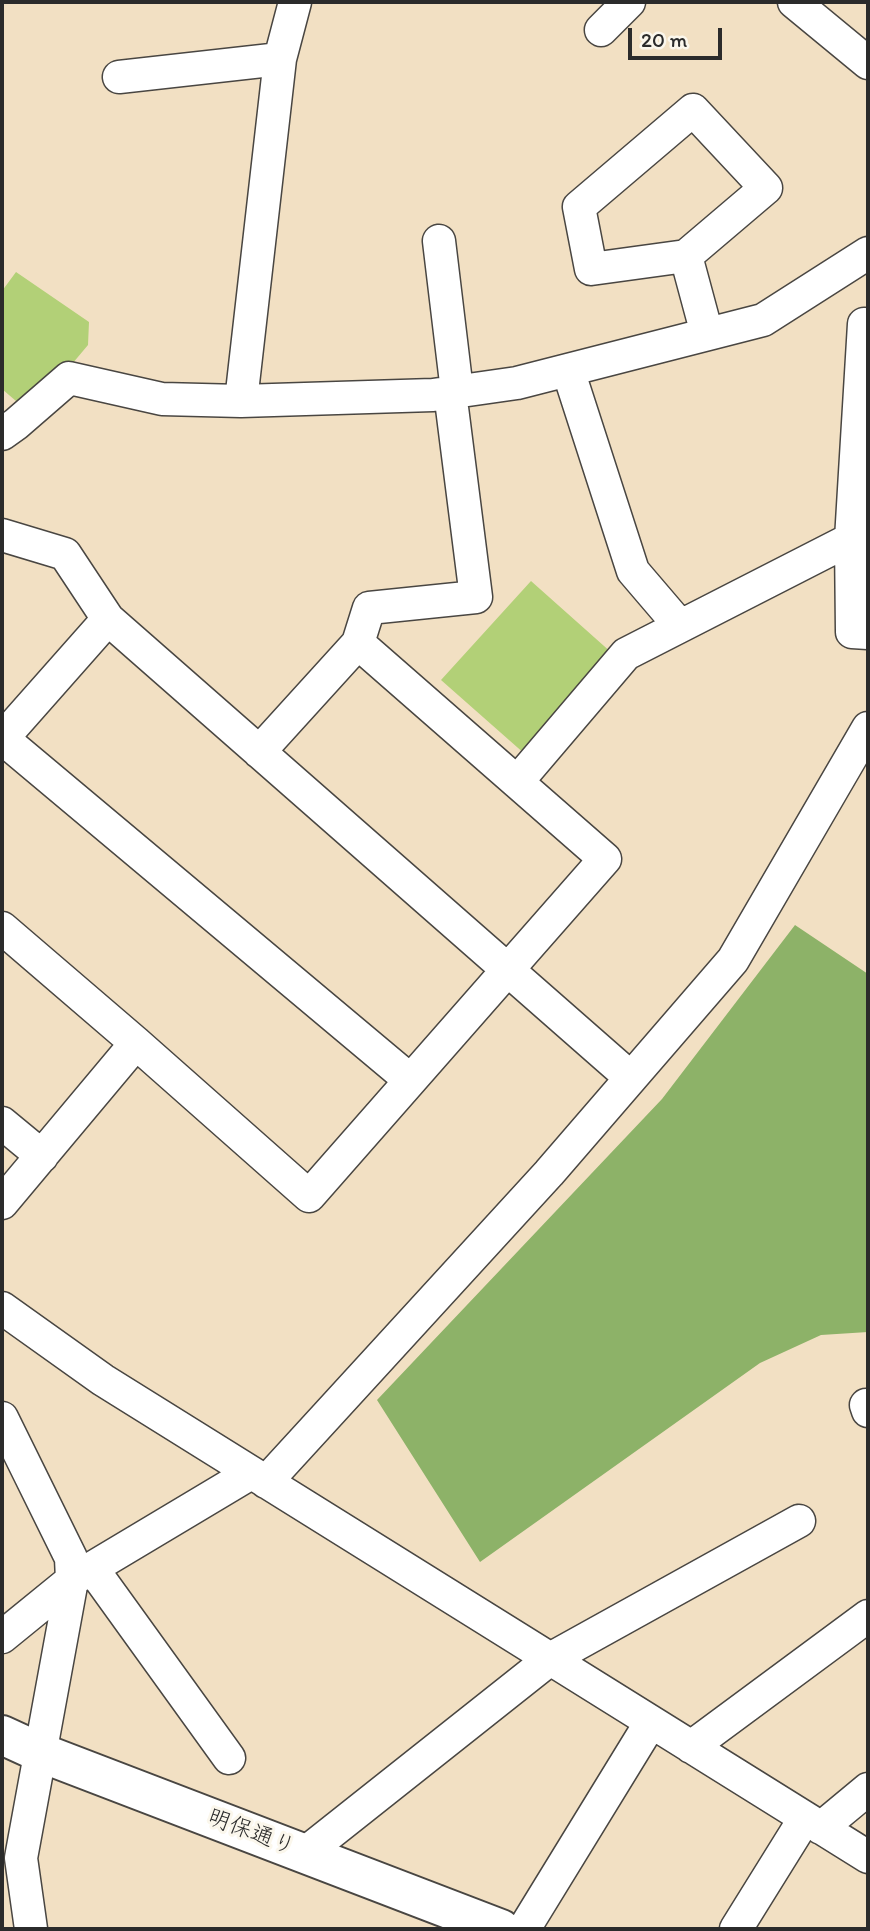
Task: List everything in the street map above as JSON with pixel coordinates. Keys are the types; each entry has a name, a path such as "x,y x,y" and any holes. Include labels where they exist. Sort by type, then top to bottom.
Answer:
{"street":[{"path":"241,401 280,59 295,2"},
{"path":"601,30 629,2"},
{"path":"794,2 868,63"},
{"path":"120,77 280,59"},
{"path":"693,110 766,188 685,256 590,269 579,207 693,110"},
{"path":"259,752 358,643 369,608 476,597 439,241"},
{"path":"2,434 69,378 162,399 241,401 454,392 517,383 763,320 868,253"},
{"path":"685,256 707,334"},
{"path":"864,324 851,539 852,632 868,633"},
{"path":"568,370 633,571 680,626"},
{"path":"2,535 65,554 108,619 631,1078"},
{"path":"517,782 625,654 851,539"},
{"path":"108,619 2,738 410,1080"},
{"path":"2,928 136,1042 309,1196 605,859 358,643"},
{"path":"2,1637 82,1574 259,1478 539,1183 733,960 868,729"},
{"path":"2,1203 136,1042"},
{"path":"2,1123 42,1156"},
{"path":"2,1308 103,1380 868,1857"},
{"path":"868,1405 868,1411"},
{"path":"2,1418 71,1558 229,1758"},
{"path":"304,1853 550,1659 799,1521"},
{"path":"31,1929 11,1870 82,1574"},
{"path":"691,1747 868,1616"},
{"path":"524,1929 651,1722"},
{"name":"明保通り","path":"2,1735 39,1752 501,1929"},
{"path":"736,1929 813,1823 868,1789"}],"green space":[{"path":"16,272 89,322 88,345 67,370 23,407 2,389 2,291"},
{"path":"531,581 613,654 526,755 441,680"},
{"path":"795,925 868,974 868,1332 821,1335 760,1363 480,1562 377,1400 662,1099"}]}
